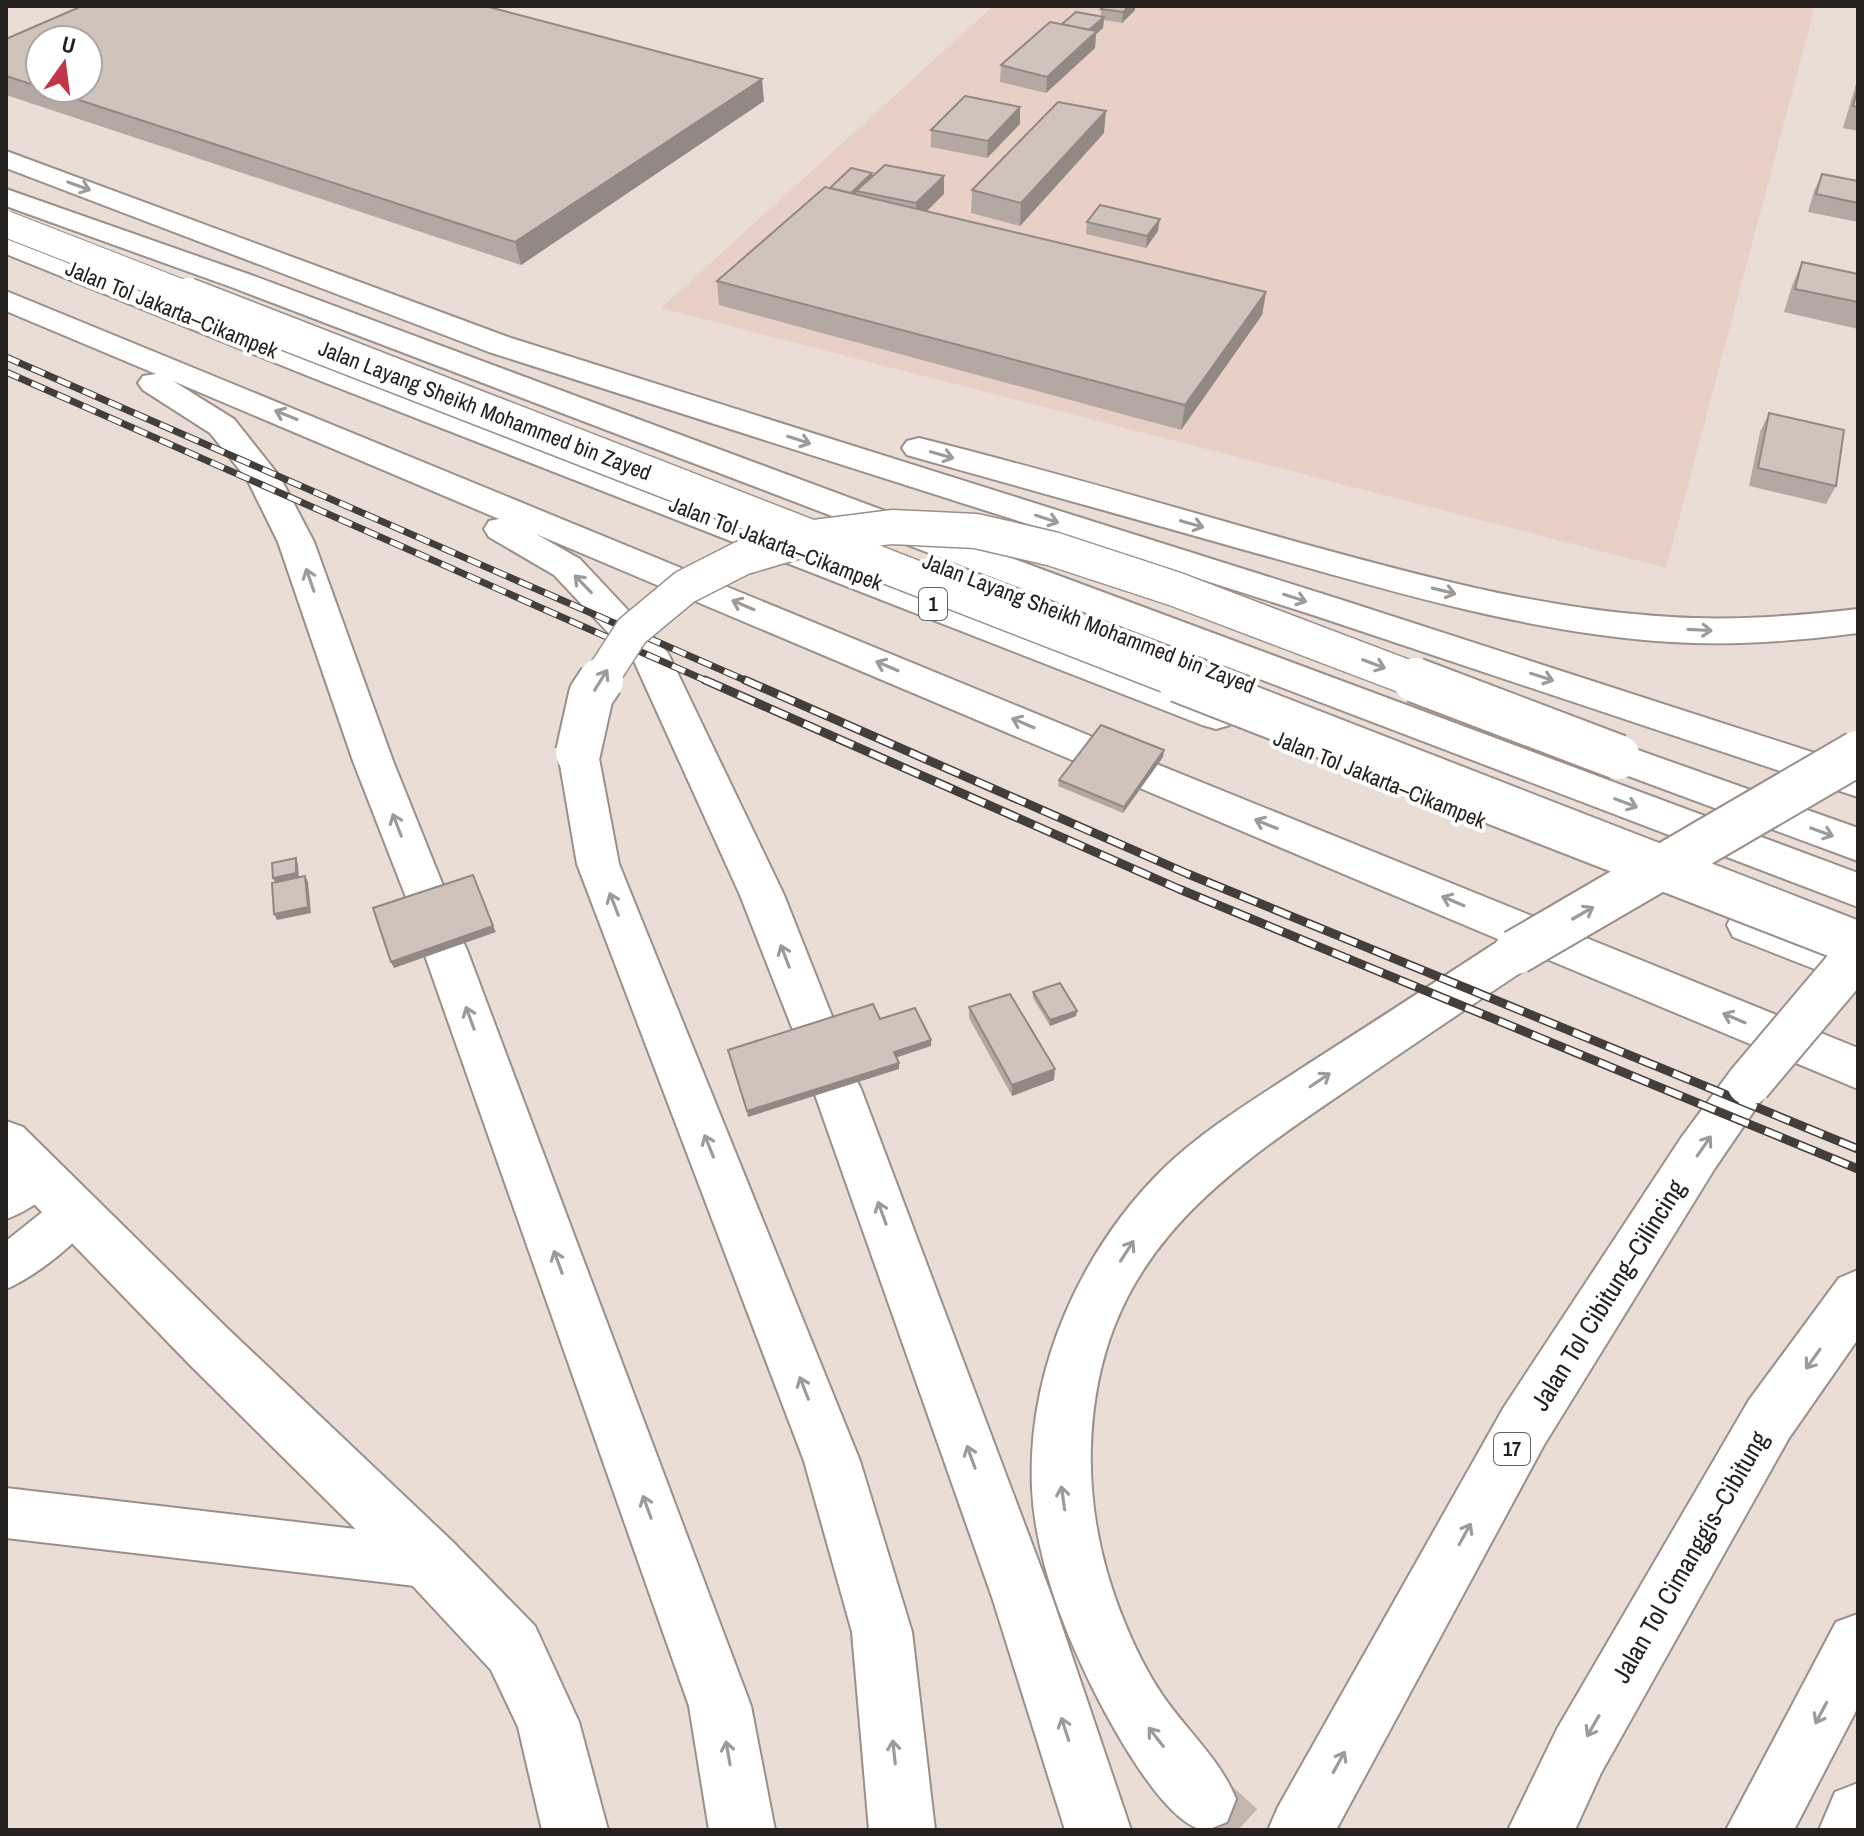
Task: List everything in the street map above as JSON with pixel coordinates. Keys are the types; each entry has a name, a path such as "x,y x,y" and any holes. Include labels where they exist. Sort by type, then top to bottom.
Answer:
{"main road":[{"path":"6,159 500,345 1373,623 1858,782"},
{"name":"Jalan Tol Jakarta–Cikampek","path":"6,197 256,286 1858,890"},
{"name":"Jalan Layang Sheikh Mohammed bin Zayed","path":"6,208 1858,917"},
{"name":"Jalan Layang Sheikh Mohammed bin Zayed","path":"6,224 1858,944"},
{"name":"Jalan Tol Jakarta–Cikampek","path":"6,244 1858,968"},
{"path":"276,259 543,344 1321,560 1465,597 1646,627 1731,631 1858,621"},
{"path":"6,300 358,444 1086,750"},
{"path":"62,323 222,426 263,477 296,542 373,761 426,898"},
{"path":"358,444 567,567 649,653 762,895 814,1029"},
{"path":"902,1830 882,1632 832,1461 598,864 578,753 591,695 632,631 685,587 742,558 813,537 892,527 976,531 1053,549 1175,589 1858,845"},
{"path":"1204,1799 1140,1717 1098,1634 1073,1557 1061,1488 1065,1407 1081,1340 1108,1282 1143,1227 1184,1182 1236,1138 1516,952 1858,753"},
{"path":"1149,776 1858,1069"},
{"path":"445,950 720,1706 742,1830"},
{"name":"Jalan Tol Cibitung–Cilincing","path":"1301,1830 1524,1426 1698,1153 1749,1083 1858,954"},
{"path":"837,1089 1022,1597 1098,1830"},
{"path":"32,1182 209,1347 432,1563 513,1648 548,1722 575,1830"},
{"name":"Jalan Tol Cimanggis–Cibitung","path":"1541,1830 1579,1751 1769,1419 1858,1295"},
{"path":"1759,1830 1858,1644"},
{"path":"1852,1830 1858,1815"}],"street":[{"path":"6,1268 32,1182"},
{"path":"6,1513 432,1563"}],"shaded area":[{"path":"993,6 1815,6 1666,568 661,308"}],"building":[{"path":"82,6 485,6 762,79 515,242 91,104 104,104 104,24 41,24"},
{"path":"1104,6 1129,6 1123,12 1101,9"},
{"path":"1076,12 1104,17 1089,30 1062,24"},
{"path":"1050,22 1097,31 1047,77 1001,65"},
{"path":"24,31 24,82 6,76 6,39"},
{"path":"1858,88 1858,107 1853,106"},
{"path":"965,96 1020,107 988,141 931,130"},
{"path":"1058,102 1106,111 1021,203 972,190"},
{"path":"885,165 944,176 916,203 856,191"},
{"path":"851,168 872,173 851,193 830,188"},
{"path":"1822,174 1858,181 1858,203 1816,194"},
{"path":"825,187 1266,292 1185,405 717,281"},
{"path":"1100,205 1160,219 1147,236 1087,222"},
{"path":"1802,262 1858,274 1858,302 1795,289"},
{"path":"1769,413 1844,430 1836,486 1758,468"},
{"path":"1101,725 1164,750 1124,807 1059,780"},
{"path":"296,858 296,873 273,878 272,863"},
{"path":"473,875 493,926 391,962 373,908"},
{"path":"305,876 308,907 274,914 272,883"},
{"path":"1060,983 1077,1011 1050,1020 1033,992"},
{"path":"1010,994 1055,1069 1012,1085 969,1007"},
{"path":"873,1004 880,1019 915,1008 931,1040 894,1052 899,1063 747,1111 728,1050"}],"tunnel":[{"path":"1204,1799 1238,1830"}],"railway":[{"path":"6,357 749,682"},
{"path":"6,372 709,682"},
{"path":"705,680 1179,889 1858,1169"},
{"path":"745,680 1188,874 1858,1149"}]}
